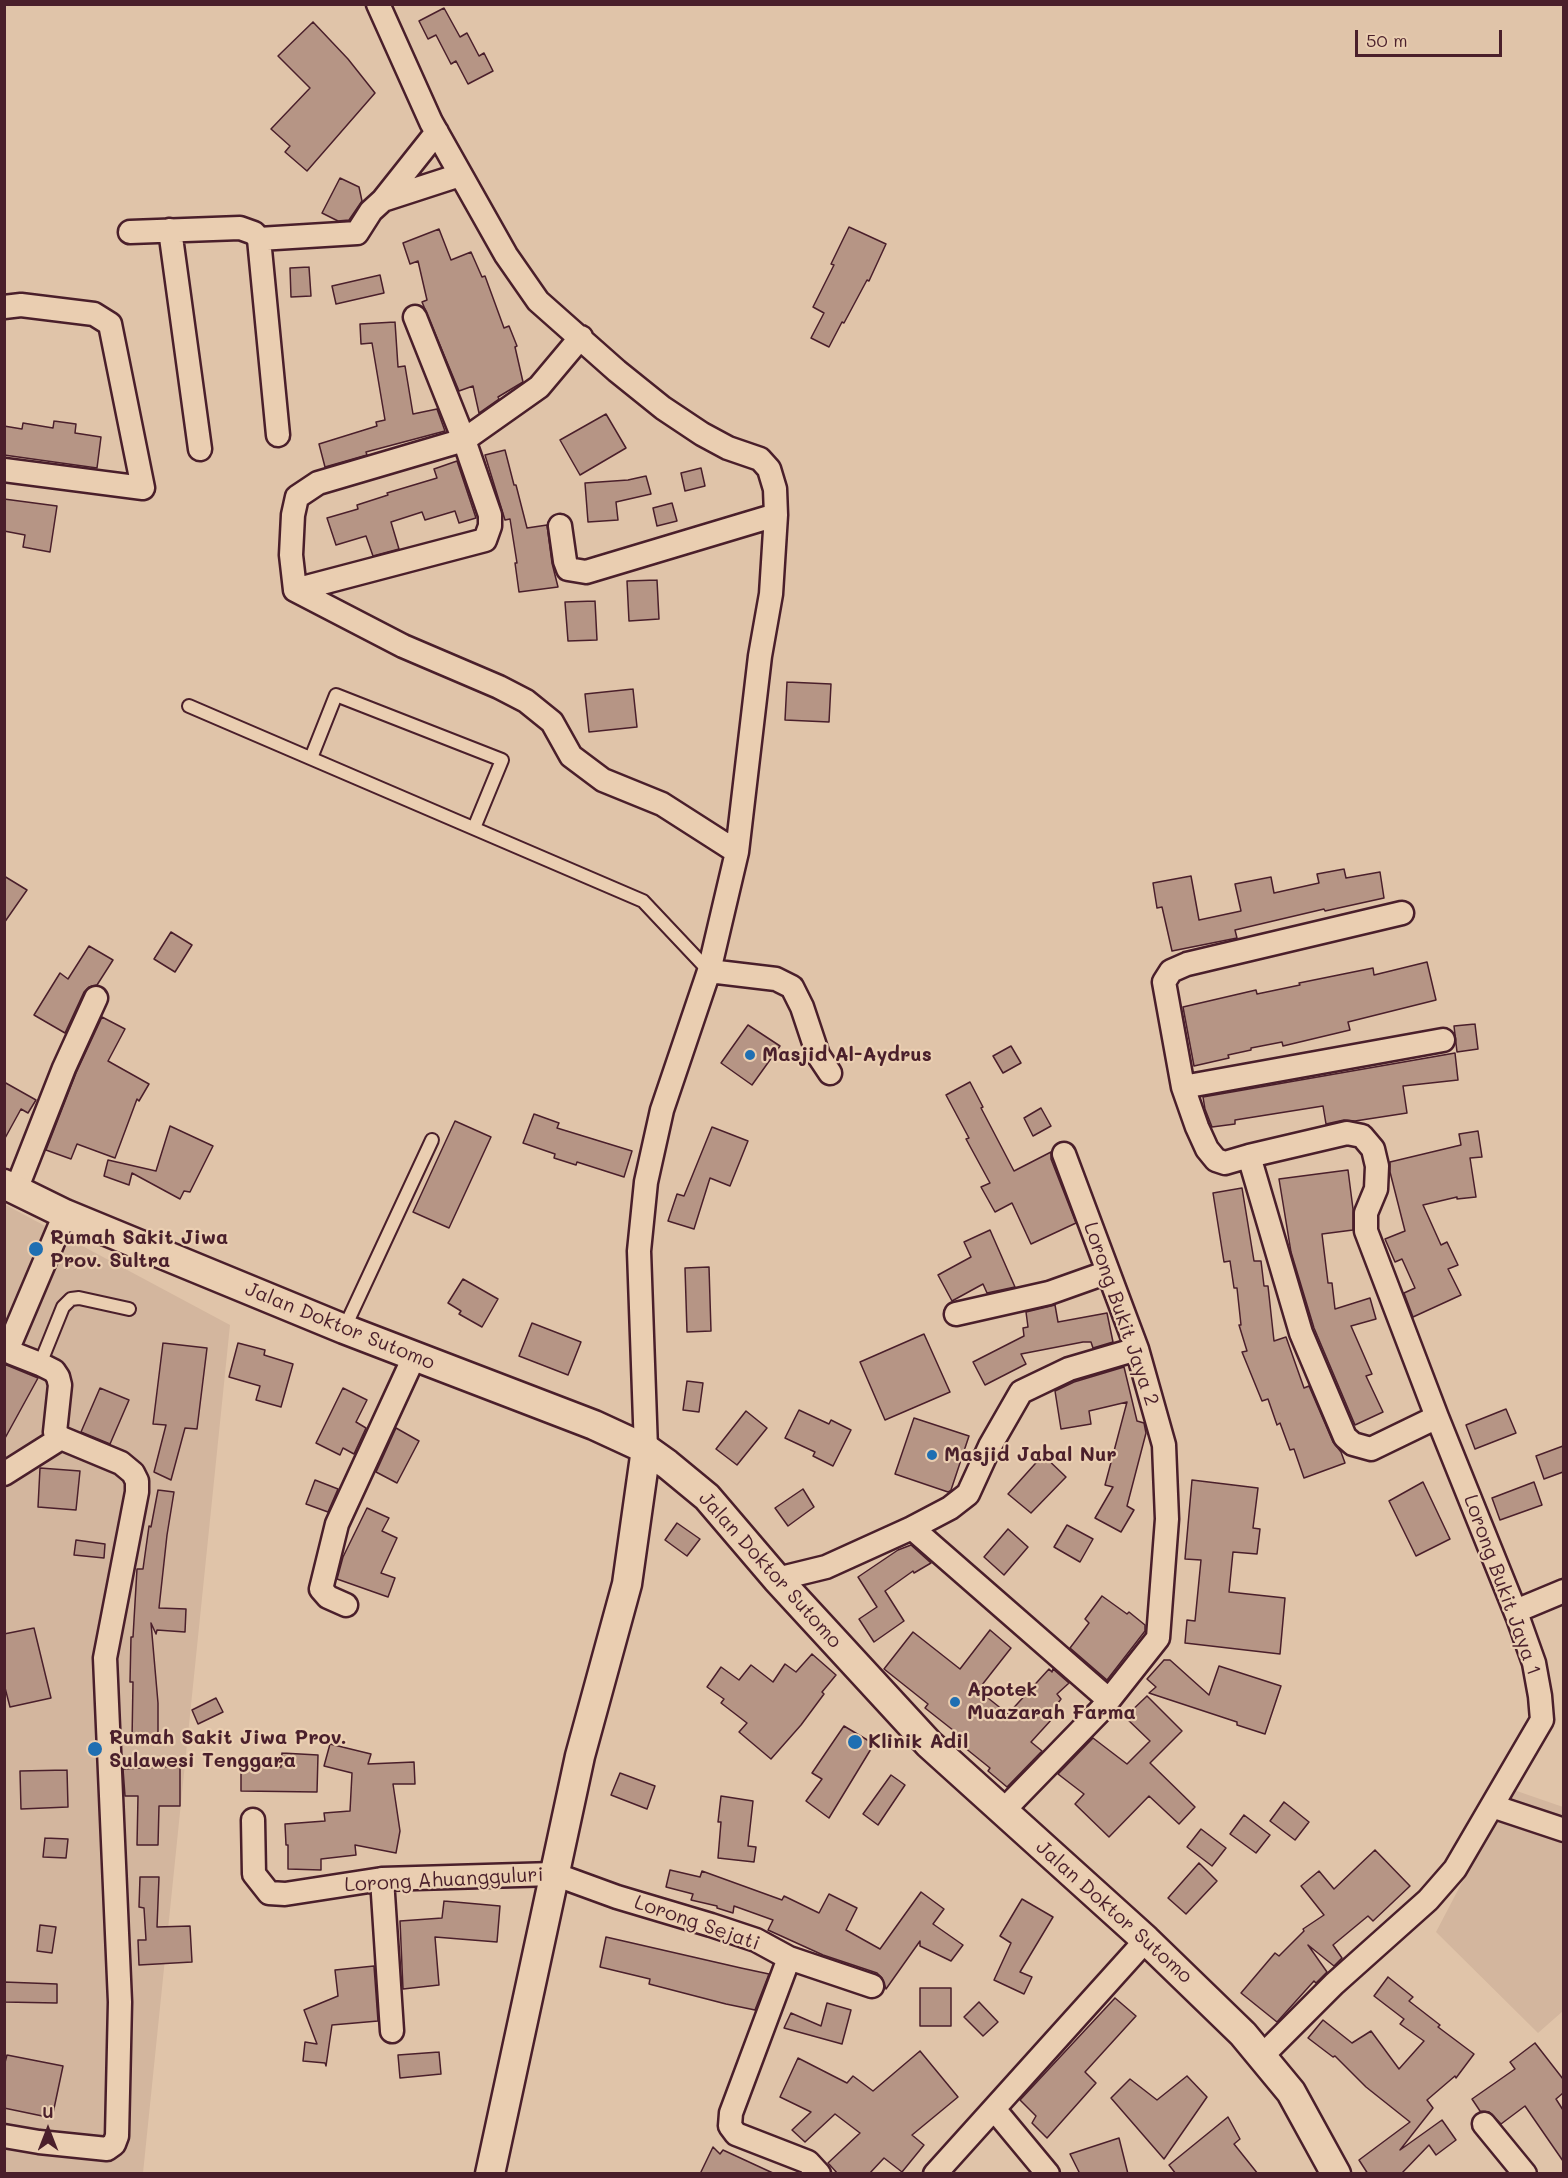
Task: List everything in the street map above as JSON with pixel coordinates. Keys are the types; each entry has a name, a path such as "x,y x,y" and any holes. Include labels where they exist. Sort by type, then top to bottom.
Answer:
{"street":[{"path":"378,4 399,54 460,175 506,255 538,301 617,371 663,408 728,448 760,459 769,469 775,489 776,515 771,594 760,656 737,852 709,971 662,1110 646,1182 639,1251 646,1449 627,1584 580,1756 490,2174"},
{"path":"259,239 357,233 370,211 383,200 437,132"},
{"path":"383,200 460,175"},
{"path":"130,232 240,228 254,232 259,239 278,435"},
{"path":"170,230 200,449"},
{"path":"4,307 21,305 94,314 110,324 143,488 4,470"},
{"path":"295,590 485,540 490,526 490,515 464,440 415,317"},
{"path":"295,590 291,555 293,515 297,497 318,483 464,440 539,387 580,337"},
{"path":"560,526 568,569 586,572 776,515"},
{"path":"295,590 403,646 526,701 552,722 571,756 603,780 662,804 737,852"},
{"path":"1402,913 1187,964 1171,971 1164,982 1183,1087 1443,1040"},
{"path":"709,971 776,979 792,987 802,1007 818,1055 830,1073"},
{"path":"10,1187 96,998"},
{"name":"Lorong Bukit Jaya 1","path":"1183,1087 1207,1149 1216,1160 1225,1163 1347,1133 1362,1136 1373,1149 1377,1166 1376,1189 1366,1213 1366,1231 1437,1417 1516,1611 1534,1663 1542,1720 1455,1869 1428,1900 1334,1984 1263,2055"},
{"name":"Lorong Bukit Jaya 2","path":"1002,1812 1101,1710 1158,1638 1167,1518 1164,1445 1137,1348 1064,1154"},
{"path":"1256,1154 1301,1333 1345,1437 1353,1444 1371,1449 1437,1417"},
{"name":"Jalan Doktor Sutomo","path":"10,1187 65,1214 344,1329 552,1409 646,1449 707,1497 777,1579 928,1744 1146,1940 1263,2055 1291,2092 1336,2174"},
{"path":"4,2136 107,2149 114,2144 117,2136 120,2002 105,1658 137,1492 137,1481 133,1473 121,1463 61,1438 55,1432 60,1385 58,1377 54,1371 12,1353 9,1350 7,1339 65,1214"},
{"path":"956,1314 1048,1293 1108,1272"},
{"path":"777,1579 826,1567 950,1508 968,1494 990,1446 1021,1392 1069,1369 1137,1348"},
{"path":"346,1605 328,1597 321,1589 337,1524 414,1357"},
{"path":"4,1474 61,1438"},
{"path":"912,1528 1109,1700"},
{"path":"1516,1611 1563,1591"},
{"path":"1492,1806 1563,1830"},
{"name":"Lorong Ahuangguluri","path":"253,1820 254,1874 269,1893 285,1894 382,1879 554,1874"},
{"name":"Lorong Sejati","path":"554,1874 618,1897 756,1940 789,1958 872,1986"},
{"path":"382,1879 392,2031"},
{"path":"935,2174 1146,1940"},
{"path":"789,1958 731,2113 730,2127 736,2134 807,2162 819,2174"},
{"path":"994,2109 1048,2174"},
{"path":"1484,2124 1525,2174"}],"lane":[{"path":"311,758 336,695 502,760 474,828"},
{"path":"189,706 643,901 709,971"},
{"path":"344,1329 432,1140"},
{"path":"40,1364 63,1306 71,1299 79,1298 129,1310"}],"shaded area":[{"name":"Rumah Sakit Jiwa Prov. Sulawesi Tenggara","path":"4,1204 230,1325 143,2173 5,2173"},
{"path":"1511,1789 1563,1807 1563,2011 1538,2033 1436,1932"}],"building":[{"path":"444,8 460,37 467,33 479,56 484,53 493,71 468,84 456,61 451,64 436,35 428,39 419,21"},
{"path":"313,22 348,59 375,93 307,171 285,152 290,146 271,129 310,88 278,56"},
{"path":"340,178 359,187 362,201 349,220 338,221 322,213"},
{"path":"849,227 886,244 869,281 867,280 829,347 811,338 824,313 813,307 834,265 831,264"},
{"path":"439,229 451,260 471,252 482,277 485,276 504,328 509,326 517,346 515,347 523,382 498,397 499,399 479,413 473,386 459,391 422,302 427,300 418,261 410,264 403,243"},
{"path":"309,267 311,296 291,297 290,268"},
{"path":"380,275 384,293 336,304 332,286"},
{"path":"395,322 398,367 405,366 413,414 437,409 445,431 366,452 367,455 325,467 319,444 377,426 376,422 385,420 372,343 361,344 360,324"},
{"path":"606,414 626,448 580,475 560,440"},
{"path":"54,421 76,424 75,433 101,437 97,468 4,455 4,426 22,429 23,423 53,428"},
{"path":"505,450 527,528 547,525 558,587 519,592 510,519 505,520 485,455"},
{"path":"457,461 476,518 459,523 455,511 425,520 422,512 391,522 399,549 373,556 366,536 336,545 327,518 358,509 357,505 388,495 387,493 437,478 434,469"},
{"path":"701,468 705,486 685,491 681,473"},
{"path":"646,476 651,494 616,502 618,520 588,522 585,483 628,480"},
{"path":"4,499 57,506 50,552 23,547 25,535 4,531"},
{"path":"672,503 677,521 657,526 653,508"},
{"path":"657,580 659,619 629,621 627,581"},
{"path":"595,601 597,640 568,641 565,602"},
{"path":"787,682 831,684 829,722 785,720"},
{"path":"633,689 637,727 589,732 585,694"},
{"path":"1344,869 1346,878 1380,872 1384,898 1325,911 1324,909 1235,930 1237,938 1172,951 1162,907 1157,908 1153,883 1191,876 1199,920 1241,911 1235,884 1271,877 1274,893 1319,883 1317,874"},
{"path":"4,876 27,890 4,923"},
{"path":"171,932 192,945 175,972 154,959"},
{"path":"89,946 113,960 97,985 89,987 84,992 65,1033 34,1015 60,973 68,979"},
{"path":"1427,962 1436,1000 1348,1022 1350,1030 1283,1046 1282,1042 1251,1048 1251,1050 1228,1055 1229,1058 1194,1066 1183,1007 1256,990 1257,994 1373,968 1374,975"},
{"path":"102,1017 125,1029 108,1061 149,1084 139,1101 137,1099 115,1158 77,1144 71,1159 46,1150 76,1073"},
{"path":"1475,1024 1478,1049 1457,1052 1454,1026"},
{"name":"Masjid Al-Aydrus","path":"748,1025 780,1046 752,1085 721,1063"},
{"path":"1011,1046 1021,1063 1003,1073 993,1056"},
{"path":"1455,1053 1458,1080 1403,1086 1407,1113 1326,1124 1323,1106 1235,1120 1235,1124 1212,1127 1205,1109 1203,1097"},
{"path":"4,1082 36,1100 28,1113 21,1109 4,1140"},
{"path":"970,1082 1014,1171 1051,1152 1051,1159 1076,1223 1031,1244 1012,1203 995,1212 981,1187 990,1183 946,1095"},
{"path":"1041,1108 1051,1126 1033,1136 1024,1118"},
{"path":"534,1114 559,1123 557,1128 632,1151 624,1177 577,1162 576,1165 554,1158 555,1154 523,1143"},
{"path":"455,1121 491,1137 449,1228 413,1212"},
{"path":"170,1126 213,1146 190,1192 184,1191 180,1199 132,1173 129,1185 104,1176 108,1160 156,1171"},
{"path":"712,1127 748,1141 730,1186 710,1178 694,1229 668,1221 677,1194 684,1196"},
{"path":"1478,1131 1482,1157 1470,1158 1476,1197 1457,1199 1457,1197 1423,1205 1441,1245 1447,1242 1458,1265 1448,1269 1461,1295 1413,1317 1404,1293 1415,1288 1402,1259 1395,1262 1385,1239 1405,1231 1390,1172 1390,1162 1461,1145 1459,1134"},
{"path":"1348,1170 1353,1230 1322,1234 1328,1283 1332,1283 1335,1309 1370,1298 1376,1319 1351,1326 1372,1374 1366,1376 1383,1412 1355,1425 1314,1328 1291,1252 1279,1179"},
{"path":"1242,1188 1254,1261 1261,1261 1264,1286 1268,1286 1274,1341 1286,1337 1304,1388 1309,1386 1333,1442 1341,1452 1345,1463 1304,1478 1294,1449 1290,1450 1280,1423 1277,1425 1268,1399 1262,1401 1242,1352 1247,1351 1239,1325 1241,1325 1237,1288 1234,1288 1230,1261 1224,1262 1213,1193"},
{"path":"990,1230 1015,1287 987,1293 983,1284 952,1301 938,1275 971,1257 964,1242"},
{"path":"709,1267 711,1331 687,1332 685,1268"},
{"path":"463,1279 498,1299 482,1327 459,1314 461,1311 448,1303"},
{"path":"1055,1305 1058,1322 1107,1313 1113,1342 1093,1348 1091,1342 1083,1342 1021,1354 1026,1364 985,1385 973,1362 1024,1336 1023,1328 1028,1327 1026,1312"},
{"path":"532,1323 581,1342 568,1375 519,1356"},
{"path":"924,1334 950,1392 885,1420 860,1362"},
{"path":"163,1343 207,1348 197,1429 185,1428 171,1480 154,1472 166,1425 153,1424"},
{"path":"238,1343 265,1350 264,1355 293,1364 281,1407 256,1400 260,1386 229,1377"},
{"path":"4,1364 38,1378 4,1440"},
{"path":"1124,1367 1137,1421 1144,1423 1146,1433 1127,1506 1134,1510 1121,1532 1095,1518 1113,1487 1105,1485 1127,1402 1089,1411 1091,1424 1061,1429 1055,1391 1074,1382"},
{"path":"687,1381 703,1383 699,1412 683,1410"},
{"path":"100,1388 129,1400 110,1444 81,1432"},
{"path":"343,1388 367,1400 356,1422 366,1428 354,1454 343,1448 340,1455 316,1443"},
{"path":"1506,1409 1516,1433 1475,1449 1466,1425"},
{"path":"799,1410 829,1424 831,1420 851,1430 833,1466 813,1456 815,1452 785,1438"},
{"path":"746,1411 767,1428 737,1465 716,1449"},
{"name":"Masjid Jabal Nur","path":"914,1418 969,1436 951,1490 948,1492 895,1474"},
{"path":"396,1428 419,1441 397,1483 376,1472"},
{"path":"1563,1446 1563,1472 1544,1479 1536,1456"},
{"path":"1043,1455 1066,1477 1031,1513 1008,1494"},
{"path":"40,1468 80,1471 76,1510 38,1507"},
{"path":"315,1480 338,1489 328,1512 306,1504"},
{"path":"1192,1480 1258,1488 1253,1528 1260,1529 1257,1554 1233,1552 1229,1592 1285,1598 1280,1654 1185,1643 1187,1620 1195,1621 1201,1560 1185,1559"},
{"path":"1423,1482 1450,1539 1416,1556 1389,1501"},
{"path":"1534,1482 1542,1505 1500,1520 1492,1498"},
{"path":"803,1489 814,1507 788,1526 775,1508"},
{"path":"158,1490 174,1492 159,1608 186,1609 185,1632 157,1630 156,1634 151,1623 158,1703 158,1740 132,1740 131,1637 133,1637 137,1569 143,1569 149,1526 151,1527"},
{"path":"367,1508 389,1518 382,1531 397,1538 381,1573 395,1578 388,1597 337,1579 343,1557"},
{"path":"677,1523 700,1539 687,1556 665,1540"},
{"path":"1067,1525 1093,1539 1080,1562 1054,1547"},
{"path":"1008,1529 1028,1547 1004,1575 984,1557"},
{"path":"76,1540 105,1544 104,1558 74,1555"},
{"path":"911,1545 931,1563 914,1573 913,1571 885,1591 904,1621 874,1642 859,1619 877,1607 858,1577 898,1550"},
{"path":"1102,1596 1127,1614 1129,1612 1145,1625 1145,1631 1107,1680 1070,1648 1089,1623 1085,1619"},
{"path":"34,1628 51,1698 10,1707 4,1684 4,1634"},
{"path":"990,1630 1011,1648 978,1690 1008,1714 1049,1669 1052,1672 1053,1669 1069,1683 1057,1694 1061,1699 1049,1715 1052,1719 1031,1742 1042,1751 1007,1787 988,1771 990,1768 959,1743 963,1738 925,1708 928,1704 884,1669 913,1632 960,1669"},
{"path":"812,1654 836,1675 801,1725 771,1759 739,1732 747,1723 721,1703 724,1699 707,1687 721,1667 739,1680 751,1665 773,1682 785,1664 796,1672"},
{"path":"1164,1660 1170,1660 1209,1695 1219,1666 1281,1686 1265,1734 1237,1725 1237,1722 1149,1693 1156,1687 1147,1679"},
{"path":"1147,1696 1182,1731 1150,1763 1195,1807 1179,1824 1149,1796 1109,1837 1075,1804 1084,1794 1058,1774 1093,1738 1127,1764 1150,1741 1125,1717"},
{"path":"216,1698 223,1712 198,1724 192,1710"},
{"path":"844,1726 874,1744 829,1818 806,1801 822,1779 812,1773"},
{"path":"330,1744 371,1754 368,1764 414,1762 415,1784 393,1784 400,1831 396,1853 355,1845 356,1855 321,1859 321,1870 288,1869 285,1824 325,1821 324,1813 350,1811 352,1773 324,1766"},
{"path":"282,1753 318,1755 317,1792 241,1791 241,1768 281,1767"},
{"path":"180,1766 180,1806 159,1806 158,1845 137,1845 138,1796 125,1796 123,1769"},
{"path":"67,1770 68,1807 21,1809 20,1771"},
{"path":"620,1773 655,1786 647,1809 611,1795"},
{"path":"891,1775 905,1785 878,1825 863,1814"},
{"path":"721,1796 753,1801 748,1846 756,1847 754,1862 718,1858"},
{"path":"1284,1802 1309,1822 1295,1840 1270,1821"},
{"path":"1244,1815 1270,1835 1256,1853 1230,1834"},
{"path":"1201,1829 1226,1848 1212,1866 1187,1847"},
{"path":"45,1838 68,1839 66,1858 43,1857"},
{"path":"1375,1850 1410,1886 1373,1921 1368,1916 1333,1945 1342,1958 1334,1966 1308,1945 1327,1972 1316,1983 1314,1981 1277,2022 1241,1993 1275,1953 1279,1956 1304,1931 1303,1929 1324,1915 1301,1886 1319,1871 1334,1889"},
{"path":"1199,1863 1217,1881 1186,1914 1168,1898"},
{"path":"670,1870 700,1877 702,1871 782,1900 784,1896 819,1913 829,1894 857,1908 846,1930 880,1949 921,1892 944,1909 933,1924 963,1945 951,1961 920,1946 920,1941 886,1989 882,1978 877,1973 823,1955 768,1930 773,1920 734,1906 733,1913 717,1908 717,1906 691,1900 693,1894 666,1887"},
{"path":"140,1877 159,1877 157,1927 190,1926 192,1962 139,1965 138,1940 146,1940 144,1908 139,1907"},
{"path":"1022,1899 1053,1917 1020,1972 1032,1977 1024,1994 994,1980 1011,1943 1000,1936"},
{"path":"444,1901 500,1906 497,1942 435,1937 439,1985 403,1989 400,1921 442,1918"},
{"path":"40,1925 56,1927 52,1953 37,1951"},
{"path":"606,1937 769,1974 755,2010 726,2004 649,1984 650,1979 600,1967"},
{"path":"374,1966 378,2021 332,2025 326,2066 325,2063 303,2061 305,2042 317,2044 304,2010 338,1996 335,1970"},
{"path":"1388,1977 1413,1997 1409,2001 1440,2025 1438,2027 1474,2054 1456,2078 1455,2076 1427,2100 1433,2108 1400,2150 1442,2120 1456,2140 1436,2155 1429,2145 1401,2174 1368,2174 1359,2160 1410,2122 1366,2087 1335,2056 1333,2057 1308,2038 1323,2020 1352,2043 1371,2031 1399,2069 1424,2041 1400,2024 1404,2019 1374,1996"},
{"path":"4,1982 57,1984 57,2003 4,2002"},
{"path":"920,1988 951,1988 951,2026 920,2026"},
{"path":"1115,1998 1136,2016 1085,2072 1096,2083 1047,2138 1032,2123 1036,2116 1020,2100"},
{"path":"979,2002 998,2022 983,2036 964,2017"},
{"path":"827,2003 851,2010 842,2044 784,2028 791,2013 821,2026"},
{"path":"1535,2043 1563,2079 1563,2093 1556,2099 1563,2110 1563,2161 1525,2106 1501,2124 1489,2112 1480,2111 1472,2099 1515,2069 1510,2062"},
{"path":"920,2051 958,2097 912,2135 924,2145 902,2172 884,2158 869,2174 838,2174 828,2163 860,2133 835,2114 805,2142 792,2130 811,2112 780,2097 798,2058 847,2083 853,2076 873,2091"},
{"path":"439,2052 441,2074 400,2078 398,2055"},
{"path":"7,2055 63,2066 52,2118 4,2108 4,2066"},
{"path":"1187,2076 1207,2097 1164,2159 1111,2098 1130,2079 1157,2100"},
{"path":"1228,2117 1240,2139 1234,2144 1258,2174 1176,2174 1169,2165"},
{"path":"1119,2138 1128,2174 1080,2174 1070,2154"},
{"path":"713,2147 720,2154 723,2150 775,2174 700,2174"}],"place":[{"name":"Masjid Al-Aydrus","path":"750,1055"},
{"name":"Rumah Sakit Jiwa Prov. Sultra","path":"36,1249"},
{"name":"Masjid Jabal Nur","path":"932,1455"},
{"name":"Apotek Muazarah Farma","path":"955,1702"},
{"name":"Klinik Adil","path":"855,1742"},
{"name":"Rumah Sakit Jiwa Prov. Sulawesi Tenggara","path":"95,1749"}]}
